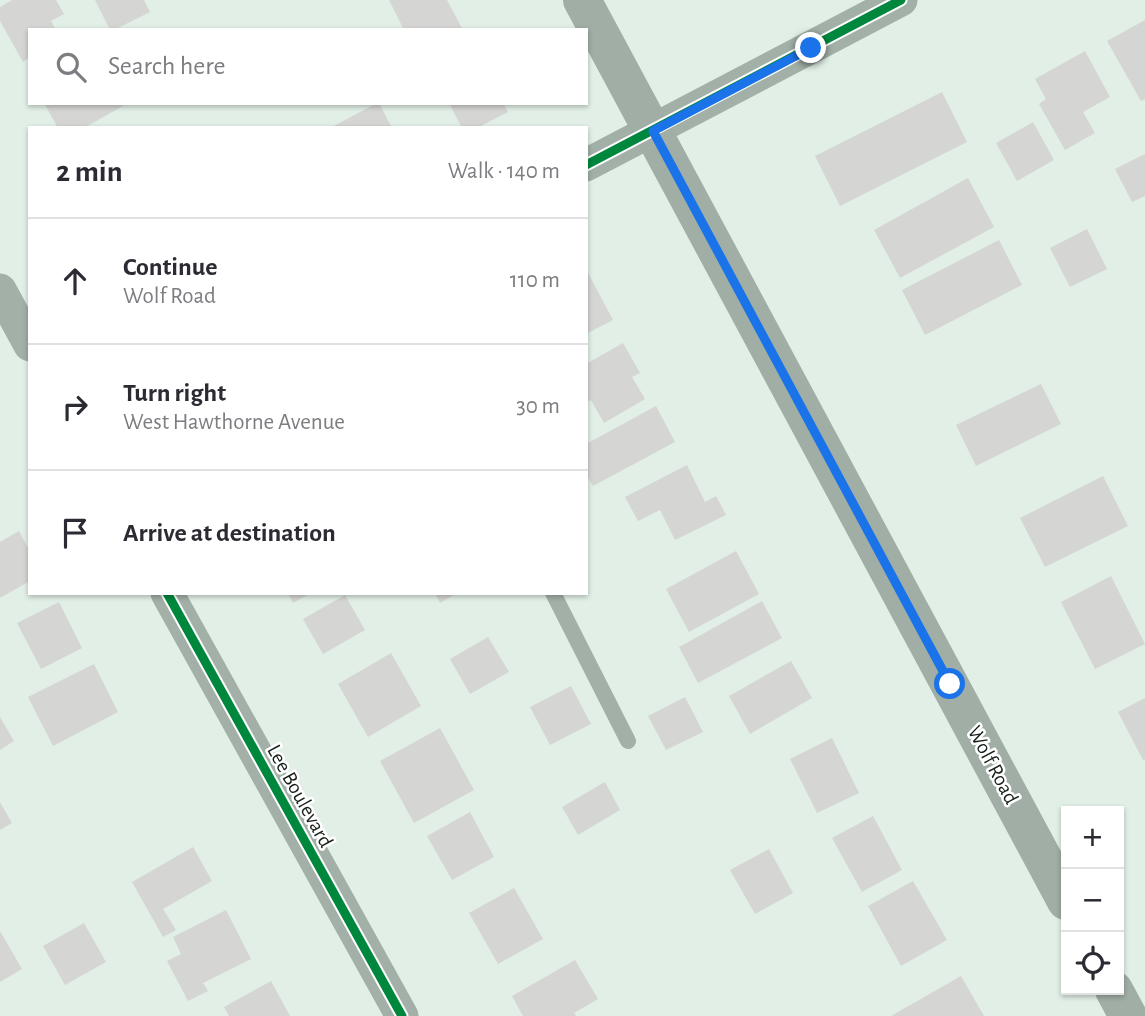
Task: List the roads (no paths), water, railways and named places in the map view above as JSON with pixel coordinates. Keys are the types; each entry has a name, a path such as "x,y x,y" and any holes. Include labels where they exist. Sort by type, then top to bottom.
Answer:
{"main road":[{"name":"Wolf Road","path":"582,0 1061,892"},
{"path":"1117,995 1128,1016"}],"street":[{"path":"588,164 901,0"},
{"path":"0,290 22,343"},
{"name":"Lee Boulevard","path":"168,595 402,1016"}],"lane":[{"path":"554,595 628,741"}]}
